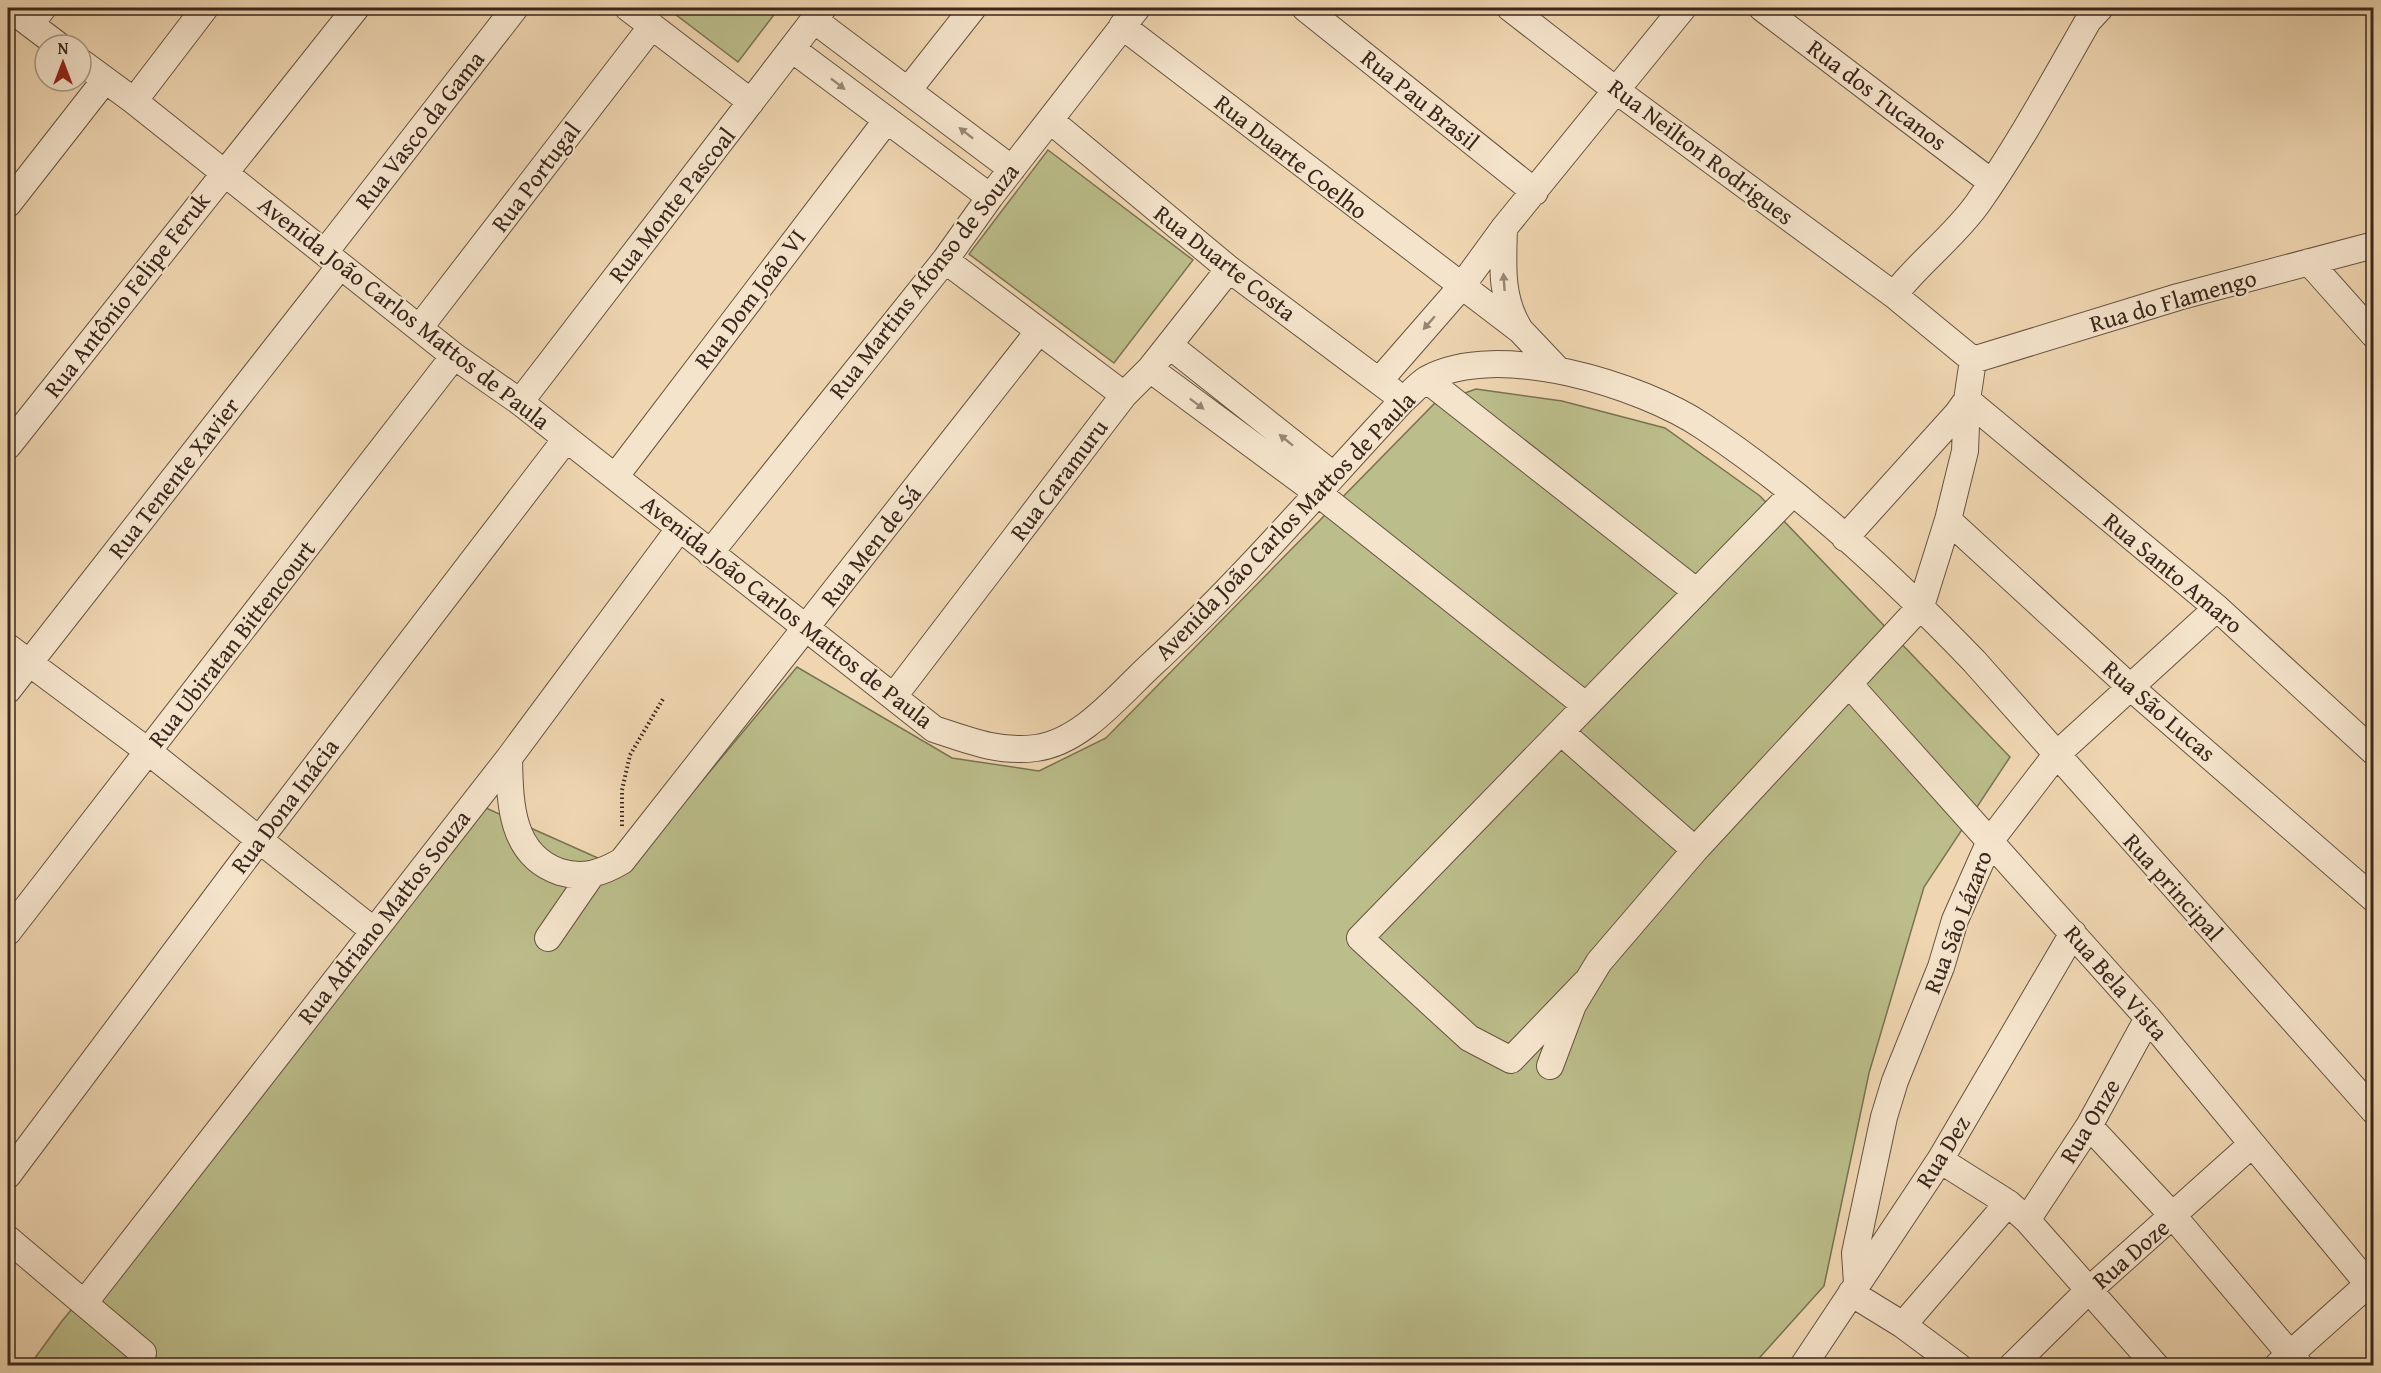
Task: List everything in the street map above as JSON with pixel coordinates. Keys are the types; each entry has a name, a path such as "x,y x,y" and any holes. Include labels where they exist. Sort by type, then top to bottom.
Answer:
{"street":[{"path":"9,8 37,16 49,33"},
{"path":"134,101 205,8"},
{"name":"Rua Antônio Felipe Feruk","path":"8,446 356,8"},
{"name":"Rua Vasco da Gama","path":"333,259 515,8"},
{"path":"628,8 751,102"},
{"path":"909,89 973,8"},
{"name":"Rua Pau Brasil","path":"1305,8 1535,192"},
{"name":"Rua Neilton Rodrigues","path":"1510,8 1617,91 1894,295 1973,360"},
{"path":"1378,381 1461,287 1504,228 1683,8"},
{"name":"Rua dos Tucanos","path":"1762,8 1991,182"},
{"path":"1894,295 1909,276 1962,224 2019,141 2088,21 2100,8"},
{"path":"819,14 909,89 1012,169"},
{"name":"Rua Monte Pascoal","path":"520,402 819,14"},
{"name":"Rua Martins Afonso de Souza","path":"710,554 945,260 990,197 1130,17"},
{"name":"Rua Duarte Coelho","path":"1130,17 1461,287 1521,331"},
{"name":"Rua Portugal","path":"420,327 652,26"},
{"path":"792,49 990,197"},
{"name":"Avenida João Carlos Mattos de Paula","path":"93,72 134,101 224,172 259,203 420,327 454,356 520,402 934,729 988,748 1036,748 1073,735 1103,711 1203,617 1403,400 1427,380 1457,368 1500,364 1557,369 1612,385 1673,410 1703,426 1793,493"},
{"path":"8,204 105,80"},
{"name":"Rua Dom João VI","path":"615,477 886,121"},
{"name":"Rua Duarte Costa","path":"1051,121 1229,269 1403,400"},
{"path":"1504,228 1504,290 1509,313 1521,331 1557,369"},
{"name":"Rua do Flamengo","path":"1973,360 2178,297 2373,245"},
{"name":"Rua Tenente Xavier","path":"8,690 333,259"},
{"path":"945,260 1124,395"},
{"path":"2309,262 2373,335"},
{"name":"Rua Caramuru","path":"894,696 1124,395 1150,369 1229,269"},
{"name":"Rua Men de Sá","path":"583,875 622,861 1039,331"},
{"path":"1168,345 1326,485 1585,705"},
{"name":"Rua Ubiratan Bittencourt","path":"8,932 454,356"},
{"path":"1551,1066 1573,1005 1599,962 1695,850 1921,606 1948,520 1965,451 1967,400 1973,360"},
{"path":"1150,369 1326,485"},
{"path":"1427,380 1697,592"},
{"path":"1845,538 1947,426 1967,400"},
{"name":"Rua Santo Amaro","path":"1967,400 2217,608 2373,753"},
{"name":"Rua Dona Inácia","path":"8,1175 259,840 566,439"},
{"path":"1585,983 1511,1060 1469,1038 1360,938 1793,493"},
{"name":"Rua principal","path":"1793,493 1921,606 1974,661 2373,1111"},
{"name":"Rua São Lucas","path":"1948,520 2129,686 2373,899"},
{"name":"Rua Adriano Mattos Souza","path":"85,1302 509,758 679,529"},
{"name":"Rua São Lázaro","path":"1854,1288 1856,1253 1884,1117 1895,1081 1941,967 1955,920 1990,841 2056,755 2217,608"},
{"path":"8,647 149,752 374,931"},
{"name":"Rua Bela Vista","path":"1849,684 2148,1018 2251,1145 2372,1285"},
{"path":"1561,732 1695,850"},
{"path":"509,758 510,801 520,840 540,862 583,875 548,938"},
{"name":"Rua Dez","path":"1803,1365 1940,1160 2073,933"},
{"name":"Rua Onze","path":"2027,1220 2089,1126 2148,1018"},
{"path":"2089,1126 2174,1216 2289,1362 2372,1285"},
{"name":"Rua Doze","path":"2012,1365 2088,1291 2251,1145"},
{"path":"1940,1160 2007,1203 2027,1220 2156,1365"},
{"path":"1903,1325 2007,1203"},
{"path":"8,1239 143,1353"},
{"path":"1854,1288 1958,1365"}],"path":[{"path":"622,835 622,790 630,755 663,699"}],"green space":[{"path":"667,8 779,8 738,62"},
{"path":"1048,150 1193,260 1114,363 969,254"},
{"path":"1476,389 1562,401 1665,428 1760,496 2010,757 1924,887 1869,1073 1824,1286 1753,1365 29,1366 62,1321 486,808 627,871 797,667 952,758 1039,771 1106,738 1434,404"}]}
